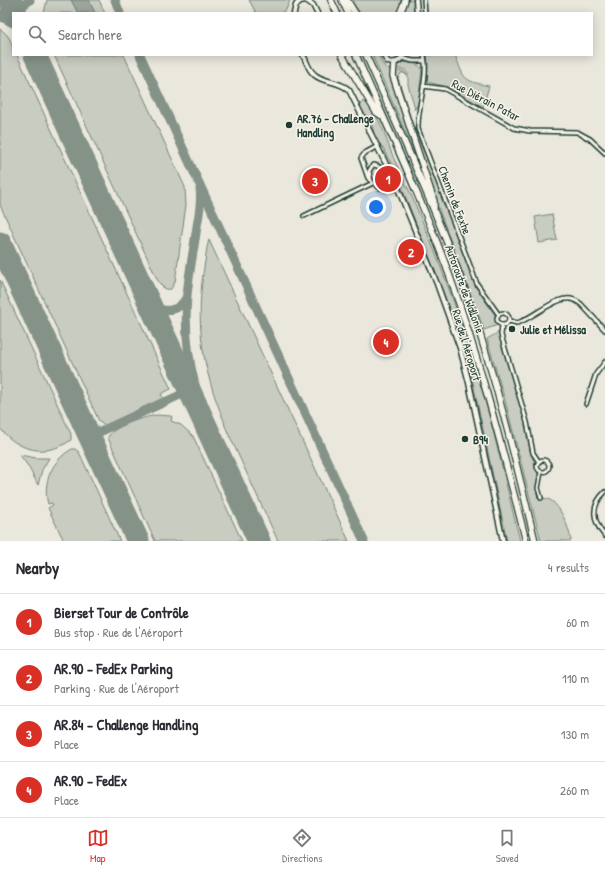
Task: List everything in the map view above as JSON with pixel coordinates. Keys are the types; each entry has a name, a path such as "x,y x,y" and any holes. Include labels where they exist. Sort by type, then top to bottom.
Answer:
{"highway":[{"path":"331,0 337,12"},
{"path":"342,0 348,12"},
{"path":"347,0 355,12"},
{"path":"400,12 405,0"},
{"path":"343,56 376,112 382,116"},
{"name":"Autoroute de Wallonie","path":"356,56 423,208 450,276 473,344 494,414 526,541"},
{"name":"Autoroute de Wallonie","path":"366,56 434,211 459,274 483,343 503,412 535,541"},
{"path":"394,63 393,76 434,201 434,211"}],"street":[{"path":"294,12 294,7 300,1 306,0 311,3 316,12"},
{"path":"416,0 417,12"},
{"path":"424,0 425,12"},
{"name":"Rue de l'Aéroport","path":"304,56 312,72 316,76 341,84 349,90 401,195 460,348 470,383 503,541"},
{"path":"384,56 388,62 394,63 402,57 409,61 425,61"},
{"name":"Chemin de Fexhe","path":"424,56 423,86 418,129 477,284 499,315 498,321 502,325 501,335 524,409 534,453 539,462 537,468 541,472"},
{"name":"Rue Diérain Patar","path":"423,86 444,89 514,128 530,131 577,132 590,139 605,153"},
{"path":"372,182 369,171 371,166 376,165 382,168 387,180 386,185 380,188 372,182 368,178 362,158 365,153 378,146"},
{"path":"304,216 372,182"},
{"path":"502,325 509,321 517,323 520,322 559,301 569,299 577,301 581,304 605,330"},
{"name":"Chemin de Fexhe","path":"499,315 506,313 509,317 509,321"},
{"path":"586,404 596,374 605,362"},
{"name":"Chemin de Fexhe","path":"539,462 546,461 549,465 548,470 541,472"},
{"name":"Chemin de Fexhe","path":"541,472 538,488 541,498"},
{"path":"605,492 598,502 595,518 598,526 605,536"}],"shaded area":[{"path":"47,0 99,0 105,12 44,12"},
{"path":"71,0 89,0 95,12 77,12"},
{"path":"249,0 290,0 286,10 282,12 255,12"},
{"path":"351,0 403,0 398,12 359,12"},
{"path":"406,0 414,0 415,12 402,12"},
{"path":"0,29 10,40 12,56 17,56 171,389 161,394 163,398 105,425 99,421 0,205"},
{"path":"54,56 124,56 185,187 186,205 175,282 171,289 166,289 157,279"},
{"path":"372,56 379,56 384,66 390,70 420,166"},
{"path":"427,56 455,56 466,78 489,86 483,107 448,87 427,82"},
{"path":"404,62 417,64 422,69 418,104 415,109 413,109 415,108 408,85 408,74 405,70 395,68 398,64"},
{"path":"395,71 404,72 407,76 404,73 401,73 398,78 413,125 441,193 475,286 495,315 498,325 484,330 435,199 402,99"},
{"path":"363,101 374,112 382,128 430,240 455,306 489,415 520,541 507,541 473,383 459,333 391,163 384,149 375,138 372,125 360,107"},
{"path":"552,214 557,240 539,243 535,217"},
{"path":"209,240 349,541 278,541 225,426 210,383 202,346 200,308 201,288"},
{"path":"0,280 71,434 71,440 61,446 42,450 23,447 7,436 0,428"},
{"path":"499,332 525,421 530,450 539,476 537,488 538,498 548,499 557,506 564,517 571,541 541,541 506,404 487,339"},
{"path":"157,415 171,416 171,421 181,425 193,436 242,541 155,541 108,438 110,434 122,426 145,417"},
{"path":"72,449 79,452 120,541 64,541 48,508 53,505 52,503 48,504 46,488 50,473 54,466 59,459"},
{"path":"20,455 36,458 49,458 42,470 38,485 28,466"}],"taxiway":[{"path":"0,14 15,11 30,0"},
{"path":"115,0 120,12"},
{"path":"0,16 12,22"},
{"path":"140,56 364,541"},
{"path":"200,189 200,208 187,296 187,342 190,363 201,404 225,467"},
{"path":"146,294 153,305 163,310 172,310 177,308 187,296"},
{"path":"89,437 180,395 189,387 192,377"}],"runway":[{"path":"10,0 16,12"},
{"path":"35,56 259,541"},
{"path":"0,243 138,541"}],"place":[{"name":"AR.76 - Challenge Handling","path":"289,125"},
{"name":"Bierset Tour de Contrôle","path":"388,179"},
{"name":"AR.84 - Challenge Handling","path":"315,181"},
{"name":"AR.90 - FedEx Parking","path":"411,252"},
{"name":"Julie et Mélissa","path":"512,329"},
{"name":"AR.90 - FedEx","path":"386,342"},
{"name":"B94","path":"465,439"}]}
